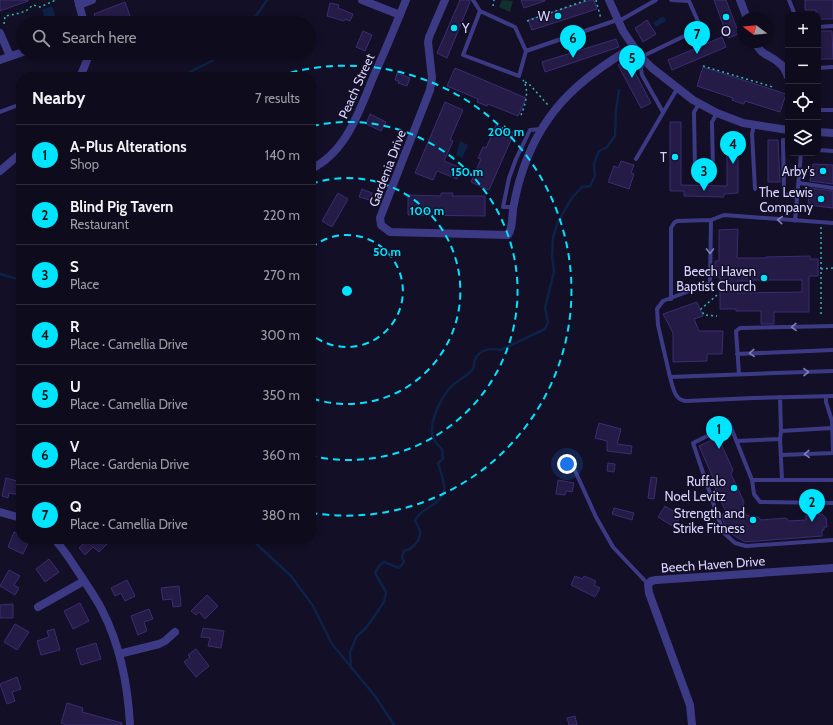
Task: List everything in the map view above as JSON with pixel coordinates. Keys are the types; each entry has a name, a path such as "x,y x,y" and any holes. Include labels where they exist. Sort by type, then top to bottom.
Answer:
{"street":[{"path":"82,16 79,2 92,0"},
{"path":"362,0 400,15"},
{"name":"Peach Street","path":"316,167 332,155 351,129 406,0"},
{"name":"Gardenia Drive","path":"445,0 428,42 432,78 430,90 381,214 381,225 386,231 394,233 506,236 510,230 513,207 520,178 541,129 558,104 579,84 606,62 632,47"},
{"path":"609,0 632,47 642,58 677,89 699,104 717,113 754,125 785,130"},
{"path":"740,0 745,12"},
{"path":"0,33 10,56"},
{"path":"759,48 762,53 780,63 785,71"},
{"path":"0,60 16,54"},
{"path":"82,72 87,60"},
{"path":"821,132 833,133"},
{"path":"0,171 16,157"},
{"path":"0,512 16,517"},
{"path":"58,544 69,557 84,581 101,609 110,628 119,654 126,686 130,725"},
{"name":"Beech Haven Drive","path":"692,725 690,704 649,593 648,585 651,581 833,568"},
{"path":"38,607 84,581"},
{"path":"119,654 159,644 175,632"}],"lane":[{"path":"472,0 480,11 515,27 526,51 519,76 464,55 480,11"},
{"path":"526,51 618,20 656,0"},
{"path":"663,112 642,75 642,58 701,28 689,1 671,0"},
{"path":"789,0 794,12"},
{"path":"821,27 833,26"},
{"path":"821,68 833,67"},
{"path":"636,160 677,89"},
{"path":"699,104 694,112 695,170 706,173 713,171 712,122 717,113"},
{"path":"0,112 16,106"},
{"path":"821,110 833,110"},
{"path":"754,125 752,134 755,189"},
{"path":"785,140 783,140 784,194 797,197"},
{"path":"821,150 833,151"},
{"path":"795,221 801,156"},
{"path":"799,183 833,188"},
{"path":"670,299 671,228 674,223 678,221 711,220 724,215 833,223"},
{"path":"711,220 710,283 663,301 657,309 658,325 676,396 682,401 833,396"},
{"path":"740,374 736,331 740,328 833,326"},
{"path":"737,354 833,350"},
{"path":"670,377 833,370"},
{"path":"781,455 833,452 832,421 826,402 826,396"},
{"path":"780,397 782,479"},
{"path":"833,504 760,502 754,494 752,480 730,425 693,443 723,532 735,543 746,546 833,540"},
{"path":"781,431 832,428"},
{"path":"737,441 780,439"},
{"path":"572,464 596,517 613,547 648,585"},
{"path":"752,480 833,480"}],"path":[{"path":"4,24 5,16 26,11 33,5 40,7 56,0"},
{"path":"493,6 494,0"},
{"path":"527,21 586,0"},
{"path":"596,0 603,25"},
{"path":"703,66 773,87"},
{"path":"519,76 525,83 526,103 521,115"},
{"path":"523,81 530,85 550,108"},
{"path":"504,126 518,133"},
{"path":"821,222 821,315"},
{"path":"821,269 833,268"},
{"path":"717,294 701,309 704,315 717,316"}],"green space":[{"path":"502,0 513,1 510,12 499,7"}],"water":[{"path":"52,6 55,16 44,16 42,10"},
{"path":"663,16 666,21 656,27 653,23"},
{"path":"460,141 468,145 462,158 456,155"}],"building":[{"path":"0,0 28,0 28,1 0,11"},
{"name":"Y","path":"460,0 470,0 470,2 447,58 437,53"},
{"path":"521,0 545,0 545,1 524,8"},
{"name":"W","path":"594,0 597,9 532,30 528,20"},
{"name":"O","path":"714,0 726,0 737,29 737,35 728,38"},
{"path":"805,0 833,0 833,19 821,19 821,12 816,12 816,10 805,10"},
{"path":"125,2 130,16 95,16 94,14"},
{"path":"330,3 339,5 338,8 353,14 350,21 345,19 344,21 327,16"},
{"path":"647,20 656,34 643,42 635,28"},
{"path":"363,31 372,35 365,51 356,47"},
{"path":"821,31 832,31 833,59 821,59"},
{"path":"722,37 726,47 672,70 668,60"},
{"path":"616,39 619,47 545,72 542,62"},
{"path":"628,59 651,103 641,108 618,65"},
{"path":"703,67 785,94 785,97 780,112 745,101 744,104 740,103 732,100 733,98 697,86"},
{"path":"455,68 526,98 518,116 488,104 487,106 477,102 478,99 447,86"},
{"path":"397,73 410,78 407,86 398,83 399,81 395,80"},
{"path":"445,102 463,110 450,140 453,141 444,161 461,168 457,179 437,171 433,180 415,173"},
{"path":"370,114 386,122 381,131 366,124"},
{"path":"670,122 681,122 681,185 727,186 727,134 738,134 738,193 724,194 724,197 684,196 684,191 670,191"},
{"path":"496,125 514,133 489,190 471,182 481,159 478,158 483,147 486,148"},
{"path":"768,140 778,140 780,182 768,182"},
{"path":"621,161 634,165 631,173 634,174 629,189 608,182 614,166 618,168"},
{"name":"Arby's","path":"813,164 833,165 833,184 810,181"},
{"name":"The Lewis Company","path":"810,188 833,191 833,208 808,205"},
{"path":"362,189 372,193 370,200 359,197"},
{"path":"338,193 348,199 332,227 322,221"},
{"path":"441,193 453,193 452,196 485,196 485,216 408,215 408,195 441,196"},
{"name":"Beech Haven Baptist Church","path":"738,229 737,258 810,256 810,259 818,259 818,276 809,276 809,312 774,312 774,324 761,324 761,311 736,311 736,309 720,309 720,277 715,277 715,261 719,261 719,230","holes":["802,280 802,292 737,293 737,281"]},
{"path":"697,302 703,316 694,319 699,331 723,331 722,354 707,354 707,361 673,362 673,333 663,314"},
{"path":"599,423 621,429 617,444 632,446 631,454 607,451 607,441 595,438"},
{"path":"718,437 733,470 731,474 744,502 743,507 746,515 758,517 761,520 786,518 789,521 806,520 806,515 822,514 826,518 827,527 824,527 824,530 822,530 822,536 745,542 727,531 721,515 726,512 712,481 714,480 699,446"},
{"path":"608,463 615,464 614,472 607,471"},
{"path":"651,477 657,478 654,499 648,498"},
{"path":"6,478 16,481 16,494 9,493 8,498 2,496"},
{"path":"558,480 574,483 572,492 566,491 565,495 556,494"},
{"path":"665,506 681,516 674,527 658,517"},
{"path":"614,508 634,513 632,520 612,514"},
{"path":"14,532 16,533 16,544 28,544 23,554 8,547"},
{"path":"83,544 107,544 99,552 93,547 85,555 79,548"},
{"path":"49,559 59,572 45,582 36,569"},
{"path":"9,570 20,576 14,585 19,588 15,595 0,586"},
{"path":"575,576 582,579 584,576 596,581 594,585 600,588 595,597 571,585"},
{"path":"127,580 135,596 125,601 121,593 115,596 111,588"},
{"path":"179,586 181,606 173,607 172,599 163,600 161,588"},
{"path":"207,595 218,606 205,619 199,612 196,615 191,611"},
{"path":"80,603 89,621 73,629 64,611"},
{"path":"13,604 13,618 0,618 0,605"},
{"path":"149,609 153,619 144,622 147,631 138,635 131,616"},
{"path":"15,624 29,632 17,650 4,642"},
{"path":"203,628 224,631 221,648 208,646 210,638 201,637"},
{"path":"54,629 60,650 41,655 37,641 49,637 47,631"},
{"path":"96,643 101,659 81,665 76,649"},
{"path":"196,649 209,666 196,677 184,662 190,657 188,655"},
{"path":"17,677 21,689 12,692 15,701 7,704 0,684"},
{"path":"67,703 83,708 82,712 122,723 122,725 66,725 61,723"},
{"path":"575,716 577,725 569,725 567,718"}],"waterway":[{"path":"256,16 267,0"},
{"path":"190,72 213,60"},
{"path":"351,668 350,652 357,636 365,629 384,602 386,592 375,573 379,566 384,562 399,568 404,562 402,557 404,551 418,541 420,531 415,521 416,519 422,512 440,499 443,494 444,483 438,463 443,459 442,449 434,440 432,434 433,423 440,402 452,386 473,369 475,360 482,351 489,349 501,350 545,329 548,322 545,308 554,272 552,256 553,237 558,222 571,199 582,187 590,186 595,176 594,164 599,151 607,147 615,136 616,110 619,90"},
{"path":"0,274 16,279"},
{"path":"256,544 291,576 313,606 332,644 375,696 394,725"}],"place":[{"name":"W","path":"558,16"},
{"name":"O","path":"726,17"},
{"name":"Y","path":"454,28"},
{"name":"Q","path":"697,54"},
{"name":"V","path":"573,58"},
{"name":"U","path":"632,78"},
{"name":"T","path":"675,157"},
{"name":"R","path":"733,164"},
{"name":"Arby's","path":"823,171"},
{"name":"S","path":"704,191"},
{"name":"The Lewis Company","path":"821,199"},
{"name":"Beech Haven Baptist Church","path":"764,278"},
{"name":"A-Plus Alterations","path":"719,449"},
{"name":"Ruffalo Noel Levitz","path":"734,488"},
{"name":"Strength and Strike Fitness","path":"753,520"},
{"name":"Blind Pig Tavern","path":"812,522"}]}
